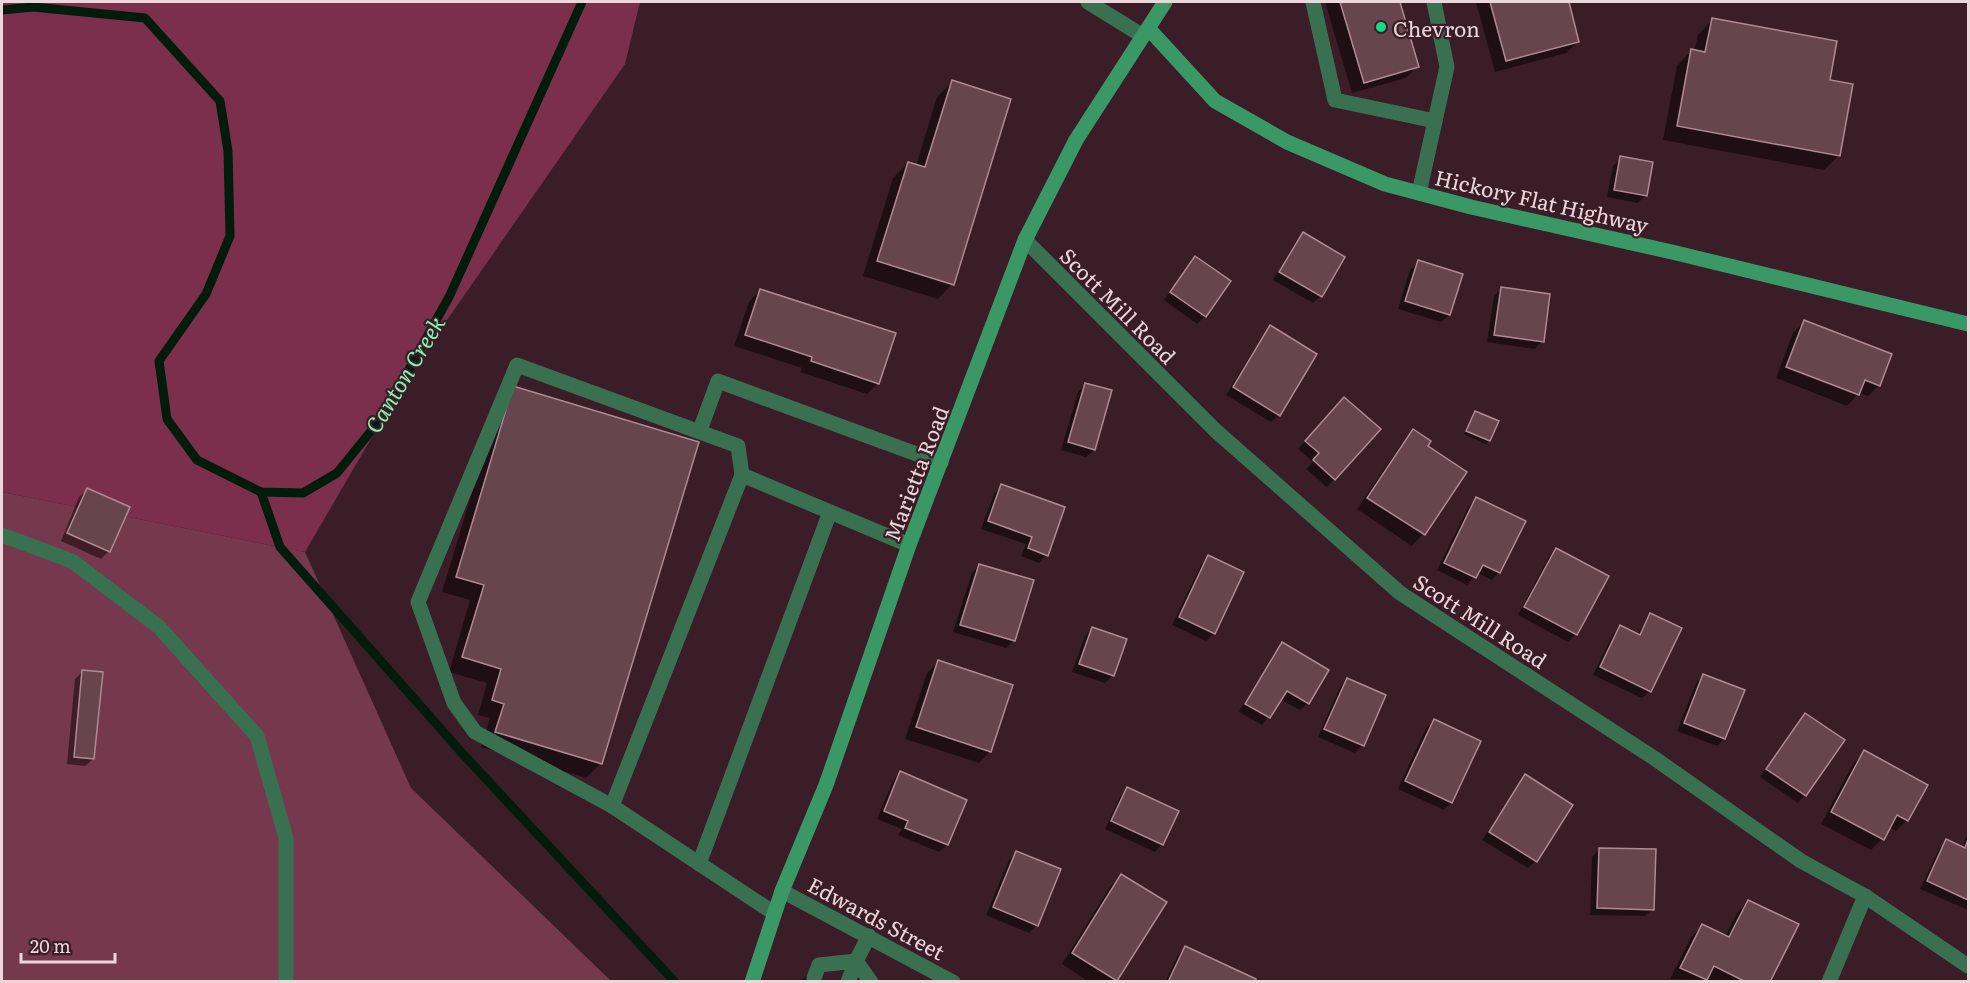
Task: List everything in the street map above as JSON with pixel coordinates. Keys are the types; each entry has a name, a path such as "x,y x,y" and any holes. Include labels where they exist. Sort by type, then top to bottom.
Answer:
{"street":[{"path":"1088,2 1146,32"},
{"name":"Marietta Road","path":"752,981 782,891 826,785 909,545 1025,240 1076,140 1165,2"},
{"path":"1313,2 1335,100 1436,121"},
{"path":"1419,193 1447,67 1434,2"},
{"name":"Hickory Flat Highway","path":"1146,32 1215,101 1287,142 1385,184 1968,324"},
{"name":"Scott Mill Road","path":"1025,240 1216,431 1400,592 1654,758 1801,861 1865,896 1968,966"},
{"path":"612,806 742,476 738,446 700,430 517,365 418,603 454,703 475,732 612,806 774,913"},
{"path":"700,430 718,381 941,463"},
{"path":"742,476 909,545"},
{"path":"699,864 830,512"},
{"path":"2,535 72,561 159,627 257,736 286,838 286,981"},
{"name":"Edwards Street","path":"782,891 953,981"},
{"path":"1829,981 1865,896"},
{"path":"848,981 869,936"},
{"path":"814,978 819,965 856,961"},
{"path":"856,961 871,981"}],"shaded area":[{"path":"2,2 640,2 625,64 404,382 305,552 2,492"},
{"path":"2,492 305,552 411,788 611,981 2,982"}],"building":[{"path":"1340,2 1400,2 1419,67 1364,83"},
{"path":"1490,2 1569,2 1579,42 1506,61"},
{"path":"1712,18 1837,41 1830,80 1853,84 1840,156 1677,126 1691,49 1705,52"},
{"path":"952,80 1011,99 954,285 877,261 908,162 925,167"},
{"path":"1620,156 1653,162 1647,196 1614,190"},
{"path":"1303,232 1345,257 1322,297 1279,272"},
{"path":"1195,256 1231,281 1206,317 1170,292"},
{"path":"1418,260 1463,274 1450,315 1405,301"},
{"path":"1501,287 1550,294 1544,342 1494,335"},
{"path":"760,289 896,333 879,384 811,361 812,357 745,335"},
{"path":"1804,320 1892,354 1880,386 1865,380 1859,395 1786,367"},
{"path":"1270,325 1317,354 1280,416 1233,387"},
{"path":"1085,383 1112,390 1095,450 1068,442"},
{"path":"513,386 699,442 602,764 495,732 504,704 492,700 501,669 462,657 484,585 456,577"},
{"path":"1344,397 1381,429 1335,480 1313,460 1319,453 1305,441"},
{"path":"1475,411 1499,421 1490,441 1466,431"},
{"path":"1413,429 1431,441 1428,446 1467,472 1425,535 1367,498"},
{"path":"1001,484 1065,507 1048,556 1028,548 1032,537 988,521"},
{"path":"87,488 130,507 110,552 67,533"},
{"path":"1476,497 1526,521 1500,573 1483,565 1476,578 1444,563"},
{"path":"1556,548 1609,576 1577,635 1524,607"},
{"path":"1208,555 1244,572 1215,634 1179,617"},
{"path":"979,564 1034,580 1015,641 960,625"},
{"path":"1650,613 1682,628 1651,692 1600,667 1620,625 1640,635"},
{"path":"1092,627 1127,639 1114,676 1079,664"},
{"path":"1282,642 1329,670 1309,704 1287,691 1270,718 1245,704"},
{"path":"938,660 1013,685 991,752 916,727"},
{"path":"82,670 103,672 94,759 74,757"},
{"path":"1703,674 1745,690 1725,739 1684,723"},
{"path":"1347,678 1386,695 1364,746 1324,729"},
{"path":"1805,713 1845,740 1806,796 1766,769"},
{"path":"1434,719 1481,741 1452,803 1405,781"},
{"path":"1864,750 1928,785 1908,821 1897,815 1884,840 1831,812"},
{"path":"900,771 967,800 948,845 905,828 908,821 884,811"},
{"path":"1525,774 1573,805 1537,862 1489,832"},
{"path":"1127,787 1179,811 1163,845 1111,821"},
{"path":"1946,839 1965,848 1968,839 1968,900 1927,881"},
{"path":"1599,848 1656,849 1654,910 1597,908"},
{"path":"1016,851 1061,869 1038,926 993,907"},
{"path":"1121,874 1167,902 1117,981 1072,953"},
{"path":"1748,900 1799,924 1770,982 1746,982 1714,966 1707,980 1680,968 1702,924 1729,937"},
{"path":"1185,946 1256,979 1255,982 1168,982"}],"waterway":[{"name":"Canton Creek","path":"2,10 33,7 145,18 220,101 228,151 230,236 206,294 159,361 167,419 197,460 261,492 303,493 337,473 384,415 450,295 582,2"},
{"path":"261,492 280,547 462,753 675,982"}],"place":[{"name":"Chevron","path":"1381,27"}]}
